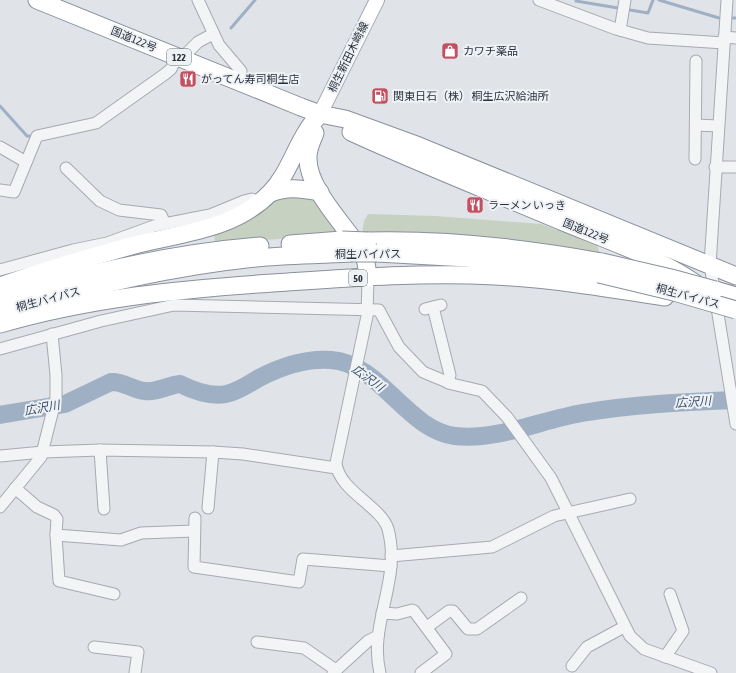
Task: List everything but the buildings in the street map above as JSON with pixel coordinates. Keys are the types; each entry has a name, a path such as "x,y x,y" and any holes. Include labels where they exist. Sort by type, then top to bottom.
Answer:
{"highway":[{"name":"国道122号","path":"37,0 320,114 345,119 419,146 736,276"},
{"name":"国道122号","path":"320,114 335,126 407,158 671,268 715,296 736,313"},
{"path":"320,114 308,157 311,173 320,192 364,255 368,278"},
{"path":"265,198 291,163 307,130 320,114"},
{"path":"0,286 87,252 221,225 237,218 265,198 282,189 296,188 320,192"},
{"path":"632,233 639,240 672,255 699,272 715,296"},
{"name":"桐生バイパス","path":"0,299 108,269 183,255 252,247 373,247 469,244 541,252 601,268 674,292 736,310"},
{"name":"桐生バイパス","path":"0,312 111,282 175,269 346,247"},
{"name":"桐生バイパス","path":"601,268 672,278 736,296"},
{"name":"50","path":"0,324 67,307 170,291 425,275 494,276 572,282 701,303 715,296"}],"main road":[{"name":"桐生新田木崎線","path":"320,114 377,0"}],"street":[{"path":"198,0 213,34 224,52 241,71 240,83"},
{"path":"539,0 620,30 648,38 724,40 736,38"},
{"path":"620,30 625,0"},
{"path":"727,0 715,167 710,265 736,424"},
{"path":"0,190 14,192 37,136 100,121 165,74 171,69 179,57 198,42 213,34"},
{"path":"695,159 696,61"},
{"path":"696,125 718,126"},
{"path":"0,147 26,162"},
{"path":"715,167 736,167"},
{"path":"66,168 100,201 119,210 161,215 165,224"},
{"path":"0,270 87,252 139,231 210,215 244,201 265,198"},
{"path":"368,278 368,309 336,468 348,486 385,524 388,530 391,561 390,585 382,613 378,636 380,673"},
{"path":"0,349 52,334 174,306 379,310 399,346 423,372 448,383 482,391 509,420 545,467 570,512 579,536 600,575 624,627 630,636 644,649 711,673"},
{"path":"433,307 450,374 448,383"},
{"path":"0,507 38,461 43,452 45,436 53,414 56,398 56,375 52,334"},
{"path":"0,456 43,452 100,450 212,452 243,454 336,468"},
{"path":"100,450 104,509"},
{"path":"208,508 212,452"},
{"path":"15,488 36,507 54,515 57,519 56,535 60,582 114,594"},
{"path":"195,518 194,566 299,582 304,560 391,561 492,547 499,545 541,522 570,512 630,499"},
{"path":"56,535 121,540 141,533 194,531"},
{"path":"665,657 683,631 670,594"},
{"path":"427,627 449,611 453,610 468,629 472,631 478,629 521,598"},
{"path":"382,613 397,614 412,610 427,627 446,654 421,673"},
{"path":"572,666 587,647 624,627"},
{"path":"257,642 304,648 334,671 368,641 378,636"},
{"path":"94,647 138,652 135,673"}],"green space":[{"path":"280,194 313,198 340,234 215,244 214,231"},
{"path":"368,214 436,216 541,224 597,245 601,256 362,233 364,221"}],"waterway":[{"path":"231,28 255,0"},
{"path":"630,10 648,13 653,0"},
{"path":"659,0 719,18"},
{"path":"576,1 618,8"},
{"path":"0,106 27,136 30,136"},
{"name":"広沢川","path":"0,415 65,404 111,382 120,383 145,391 154,391 180,384 202,393 214,395 226,394 239,390 276,370 312,360 331,360 348,364 364,372 422,422 438,431 455,436 486,436 566,416 620,407 736,400"}],"place":[{"name":"カワチ薬品","path":"450,51"},
{"name":"がってん寿司桐生店","path":"188,79"},
{"name":"関東日石（株） 桐生広沢給油所","path":"380,96"},
{"name":"ラーメン いっき","path":"475,205"}]}
